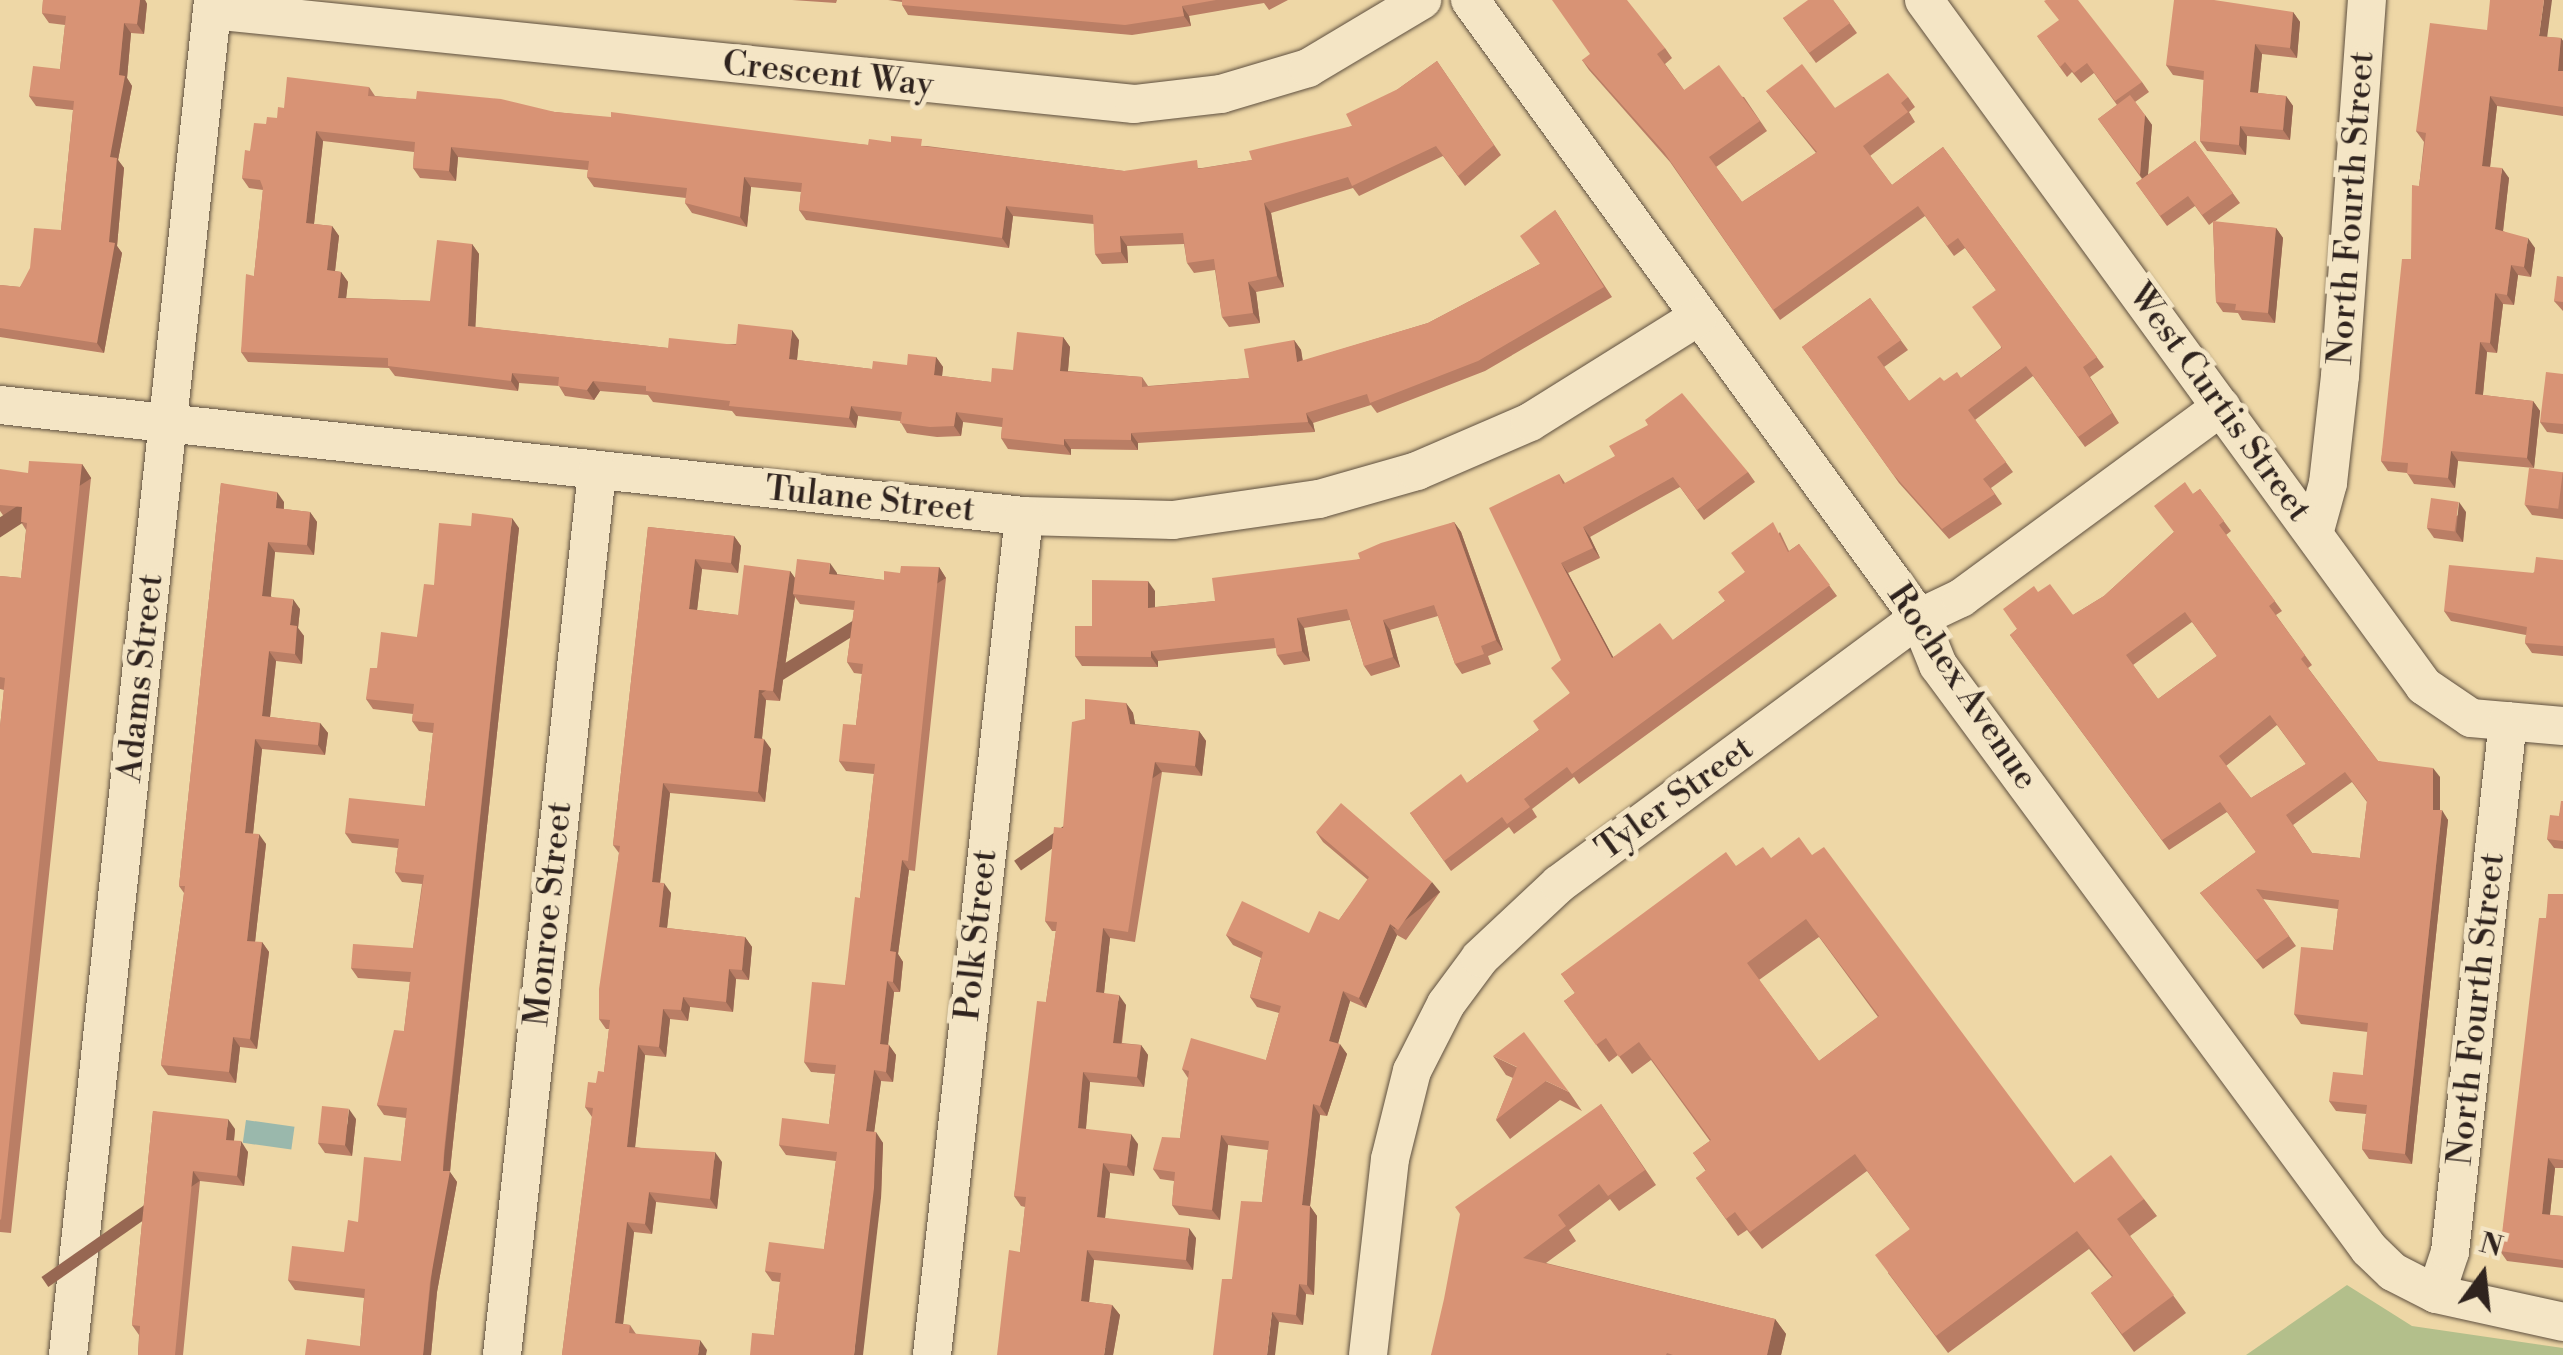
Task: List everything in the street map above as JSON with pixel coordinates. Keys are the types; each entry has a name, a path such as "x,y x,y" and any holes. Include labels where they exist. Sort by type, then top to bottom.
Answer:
{"street":[{"name":"Crescent Way","path":"213,5 1134,104 1221,94 1293,73 1337,55 1422,0"},
{"name":"Rochex Avenue","path":"1470,0 1919,618 1938,665 2368,1249 2393,1272 2436,1294 2563,1322"},
{"name":"West Curtis Street","path":"1924,0 2434,697 2471,718 2563,726"},
{"name":"North Fourth Street","path":"2314,534 2328,483 2338,394 2367,0"},
{"name":"Adams Street","path":"68,1355 213,5"},
{"name":"Tulane Street","path":"0,405 1024,516 1215,517 1366,486 1530,422 1698,317"},
{"name":"Tyler Street","path":"1368,1355 1390,1159 1412,1070 1446,1004 1480,958 1559,884 1919,618 1961,598 2222,407"},
{"name":"Monroe Street","path":"502,1355 597,472"},
{"name":"Polk Street","path":"932,1355 1024,516"},
{"name":"North Fourth Street","path":"2436,1294 2450,1252 2508,721"}],"green space":[{"path":"2347,1285 2412,1326 2563,1348 2563,1355 2246,1355"}],"shaded area":[{"path":"246,1120 295,1127 291,1150 243,1143"}],"building":[{"path":"43,0 140,0 137,24 124,23 119,75 125,76 110,157 117,158 109,242 115,243 97,343 0,328 0,285 20,287 30,268 34,228 61,230 74,101 29,96 33,66 60,69 66,16 42,13"},
{"path":"902,0 1216,0 1182,6 1184,16 1125,25 902,5"},
{"path":"1552,0 1627,0 1665,48 1657,54 1684,90 1719,65 1760,121 1709,157 1742,202 1817,152 1766,91 1802,64 1835,108 1888,73 1908,97 1901,103 1908,112 1863,146 1892,185 1943,147 2097,357 2083,367 2112,413 2078,437 2026,366 1968,410 2006,462 1983,479 1995,494 1942,529 1892,473 1802,347 1870,298 1901,340 1877,357 1909,401 1940,377 1944,381 1957,372 1961,378 2002,348 1972,307 1996,290 1958,238 1947,246 1918,206 1773,310 1664,152 1582,60 1590,54"},
{"path":"1808,0 1833,0 1850,23 1809,53 1783,18"},
{"path":"2046,0 2078,0 2142,82 2115,101 2087,63 2074,73 2065,62 2060,67 2037,36 2059,20"},
{"path":"2174,0 2214,0 2293,12 2290,48 2255,44 2250,92 2286,96 2283,130 2240,126 2239,145 2200,141 2204,71 2166,65"},
{"path":"2490,0 2544,0 2539,36 2561,38 2558,71 2563,71 2563,107 2490,96 2482,166 2502,168 2495,229 2528,238 2524,267 2511,265 2507,295 2495,293 2490,343 2480,342 2475,394 2533,401 2527,458 2451,451 2448,478 2407,474 2408,463 2381,461 2402,259 2411,259 2412,185 2419,186 2426,133 2416,131 2430,23 2487,30"},
{"path":"1437,61 1494,145 1458,176 1436,146 1352,186 1348,177 1264,203 1277,276 1248,282 1253,313 1222,317 1214,259 1187,263 1183,233 1120,236 1121,252 1095,254 1093,215 1006,206 1002,238 799,210 802,183 744,177 740,217 685,203 687,188 587,177 589,161 451,147 449,171 413,168 415,142 316,131 306,223 332,226 327,270 341,272 338,298 430,301 437,240 472,244 468,326 668,348 669,338 736,345 738,324 792,330 789,359 872,369 873,361 907,365 908,354 936,357 934,375 991,382 992,368 1013,370 1017,332 1063,337 1060,371 1142,377 1142,387 1249,378 1244,349 1294,340 1297,362 1428,323 1540,264 1520,236 1555,210 1604,287 1478,361 1370,403 1367,394 1306,413 1308,422 1131,433 1131,440 1064,439 1064,445 1001,438 1003,418 956,412 954,426 930,427 900,423 902,412 851,406 849,418 729,406 730,401 646,391 646,386 593,381 587,390 558,386 559,377 512,373 511,381 388,366 388,358 241,352 246,274 254,276 263,188 260,180 242,178 245,150 250,151 254,123 266,124 267,117 277,118 278,107 284,108 287,77 369,87 368,96 416,99 417,91 501,99 555,112 611,117 611,112 868,145 869,139 891,142 891,136 922,139 921,146 1124,171 1197,160 1198,169 1252,160 1249,151 1352,126 1346,114 1398,89"},
{"path":"2130,95 2145,115 2140,175 2098,119"},
{"path":"2195,141 2233,193 2202,215 2188,196 2160,216 2136,183"},
{"path":"2213,221 2276,228 2268,313 2235,310 2236,304 2216,302"},
{"path":"2557,276 2563,277 2563,302 2554,301"},
{"path":"2546,372 2563,374 2563,424 2540,422"},
{"path":"1682,393 1748,472 1697,510 1673,477 1583,527 1593,548 1561,563 1612,658 1660,623 1673,640 1725,601 1718,592 1745,572 1731,553 1773,522 1788,552 1799,544 1830,585 1572,774 1567,767 1524,799 1530,807 1507,824 1502,817 1444,861 1410,813 1461,774 1467,783 1539,730 1533,721 1570,693 1551,668 1561,660 1489,508 1559,474 1563,484 1615,456 1609,446 1648,425 1645,420"},
{"path":"29,461 82,464 1,1220 0,727 5,678 0,677 0,576 21,578 27,523 21,522 22,507 0,505 0,469 28,473"},
{"path":"2529,468 2563,472 2558,509 2524,505"},
{"path":"2185,482 2193,494 2200,489 2224,521 2219,525 2275,601 2269,606 2305,655 2301,659 2378,761 2433,768 2433,810 2442,810 2405,1154 2362,1149 2367,1105 2329,1101 2333,1072 2363,1075 2368,1023 2294,1014 2301,947 2333,950 2339,900 2256,889 2289,936 2256,960 2200,893 2256,852 2220,802 2162,840 2010,635 2017,629 2003,609 2034,586 2038,592 2050,584 2073,615 2104,596 2174,532 2154,506","holes":["2185,612 2217,656 2158,699 2126,655","2270,715 2306,764 2251,798 2219,756","2345,772 2367,801 2360,858 2312,853 2286,815"]},
{"path":"221,483 277,492 276,508 310,512 307,545 268,542 262,596 293,599 290,625 297,626 295,654 269,651 262,716 320,723 318,745 255,739 245,833 259,834 247,941 262,942 250,1039 233,1037 229,1072 161,1065 185,886 179,886"},
{"path":"2431,498 2459,502 2455,532 2427,528"},
{"path":"472,513 512,518 444,1151 443,1171 450,1171 430,1282 423,1355 305,1355 307,1339 360,1346 365,1289 288,1280 292,1246 344,1252 348,1220 358,1222 364,1157 401,1161 407,1108 377,1105 394,1030 404,1031 411,972 351,968 353,944 413,948 424,875 395,872 399,839 345,833 349,798 425,806 434,723 412,721 414,704 366,699 370,668 377,668 381,632 417,637 424,584 434,585 439,523 471,526"},
{"path":"1454,522 1496,640 1481,646 1484,654 1455,664 1434,605 1383,620 1393,657 1364,666 1347,609 1297,618 1302,651 1277,655 1274,638 1151,651 1151,657 1075,656 1075,626 1092,626 1092,580 1148,581 1148,608 1215,601 1212,578 1360,559 1358,553 1381,543"},
{"path":"648,527 734,536 731,563 695,559 689,609 738,615 744,565 790,571 773,691 759,690 754,738 764,739 758,792 663,783 652,882 664,883 659,927 745,937 742,970 729,969 726,1002 683,997 681,1010 663,1009 659,1047 638,1045 627,1147 715,1152 710,1199 649,1192 645,1224 627,1222 615,1323 630,1325 629,1333 700,1340 698,1355 562,1355 593,1108 585,1107 588,1082 596,1083 598,1071 604,1072 610,1020 599,1019 599,989 620,846 613,845"},
{"path":"2536,557 2563,560 2563,646 2525,643 2527,627 2444,611 2449,565 2534,573"},
{"path":"797,559 830,563 829,574 884,580 884,571 900,573 901,566 939,567 908,861 902,860 890,951 896,952 893,982 887,981 880,1044 889,1045 886,1072 874,1070 866,1131 876,1132 874,1188 854,1355 750,1355 752,1333 774,1335 781,1273 765,1271 769,1242 824,1249 837,1152 779,1145 782,1118 829,1124 836,1065 804,1062 812,982 845,985 855,897 860,898 875,764 839,761 843,724 856,725 863,664 847,662 855,601 793,594"},
{"path":"1085,699 1126,703 1130,724 1199,731 1195,766 1155,762 1128,932 1103,928 1096,992 1119,995 1113,1043 1141,1045 1137,1077 1083,1072 1078,1128 1131,1134 1127,1166 1103,1163 1097,1217 1189,1228 1186,1260 1087,1250 1081,1301 1112,1305 1104,1355 997,1355 1009,1250 1020,1252 1026,1197 1014,1196 1037,1001 1046,1002 1057,922 1045,921 1054,827 1063,828 1072,722 1085,719"},
{"path":"2561,801 2563,841 2547,839 2550,815 2559,816"},
{"path":"1341,803 1432,882 1398,930 1390,924 1359,998 1343,991 1329,1041 1340,1044 1320,1106 1313,1104 1302,1205 1310,1206 1307,1285 1299,1284 1296,1315 1272,1312 1267,1355 1213,1355 1222,1279 1232,1279 1241,1201 1262,1202 1269,1141 1221,1135 1212,1210 1172,1205 1175,1172 1153,1169 1162,1137 1180,1138 1189,1071 1182,1069 1191,1038 1266,1060 1281,1006 1250,997 1263,952 1226,935 1242,901 1309,933 1319,911 1339,920 1369,877 1316,832"},
{"path":"1799,837 1812,855 1824,847 2074,1183 2111,1155 2144,1199 2117,1219 2174,1295 2122,1334 2091,1293 2113,1276 2077,1231 1936,1336 1875,1255 1910,1229 1855,1154 1750,1232 1735,1212 1726,1219 1696,1178 1706,1170 1693,1153 1711,1140 1639,1042 1619,1057 1606,1038 1596,1045 1564,1001 1575,993 1561,974 1726,852 1736,866 1763,847 1771,858","holes":["1806,919 1879,1016 1819,1061 1747,963"]},
{"path":"2548,894 2563,894 2563,1160 2548,1158 2542,1214 2563,1216 2563,1260 2500,1251 2539,918 2546,918"},
{"path":"1524,1032 1569,1092 1546,1081 1496,1120 1517,1067 1493,1056"},
{"path":"1601,1104 1645,1170 1608,1196 1599,1184 1558,1215 1566,1226 1523,1258 1775,1319 1767,1355 1431,1355 1460,1214 1455,1207"},
{"path":"322,1106 349,1109 345,1146 318,1143"},
{"path":"153,1111 228,1119 226,1140 241,1141 237,1176 193,1171 175,1355 138,1355 140,1326 132,1325"}]}
